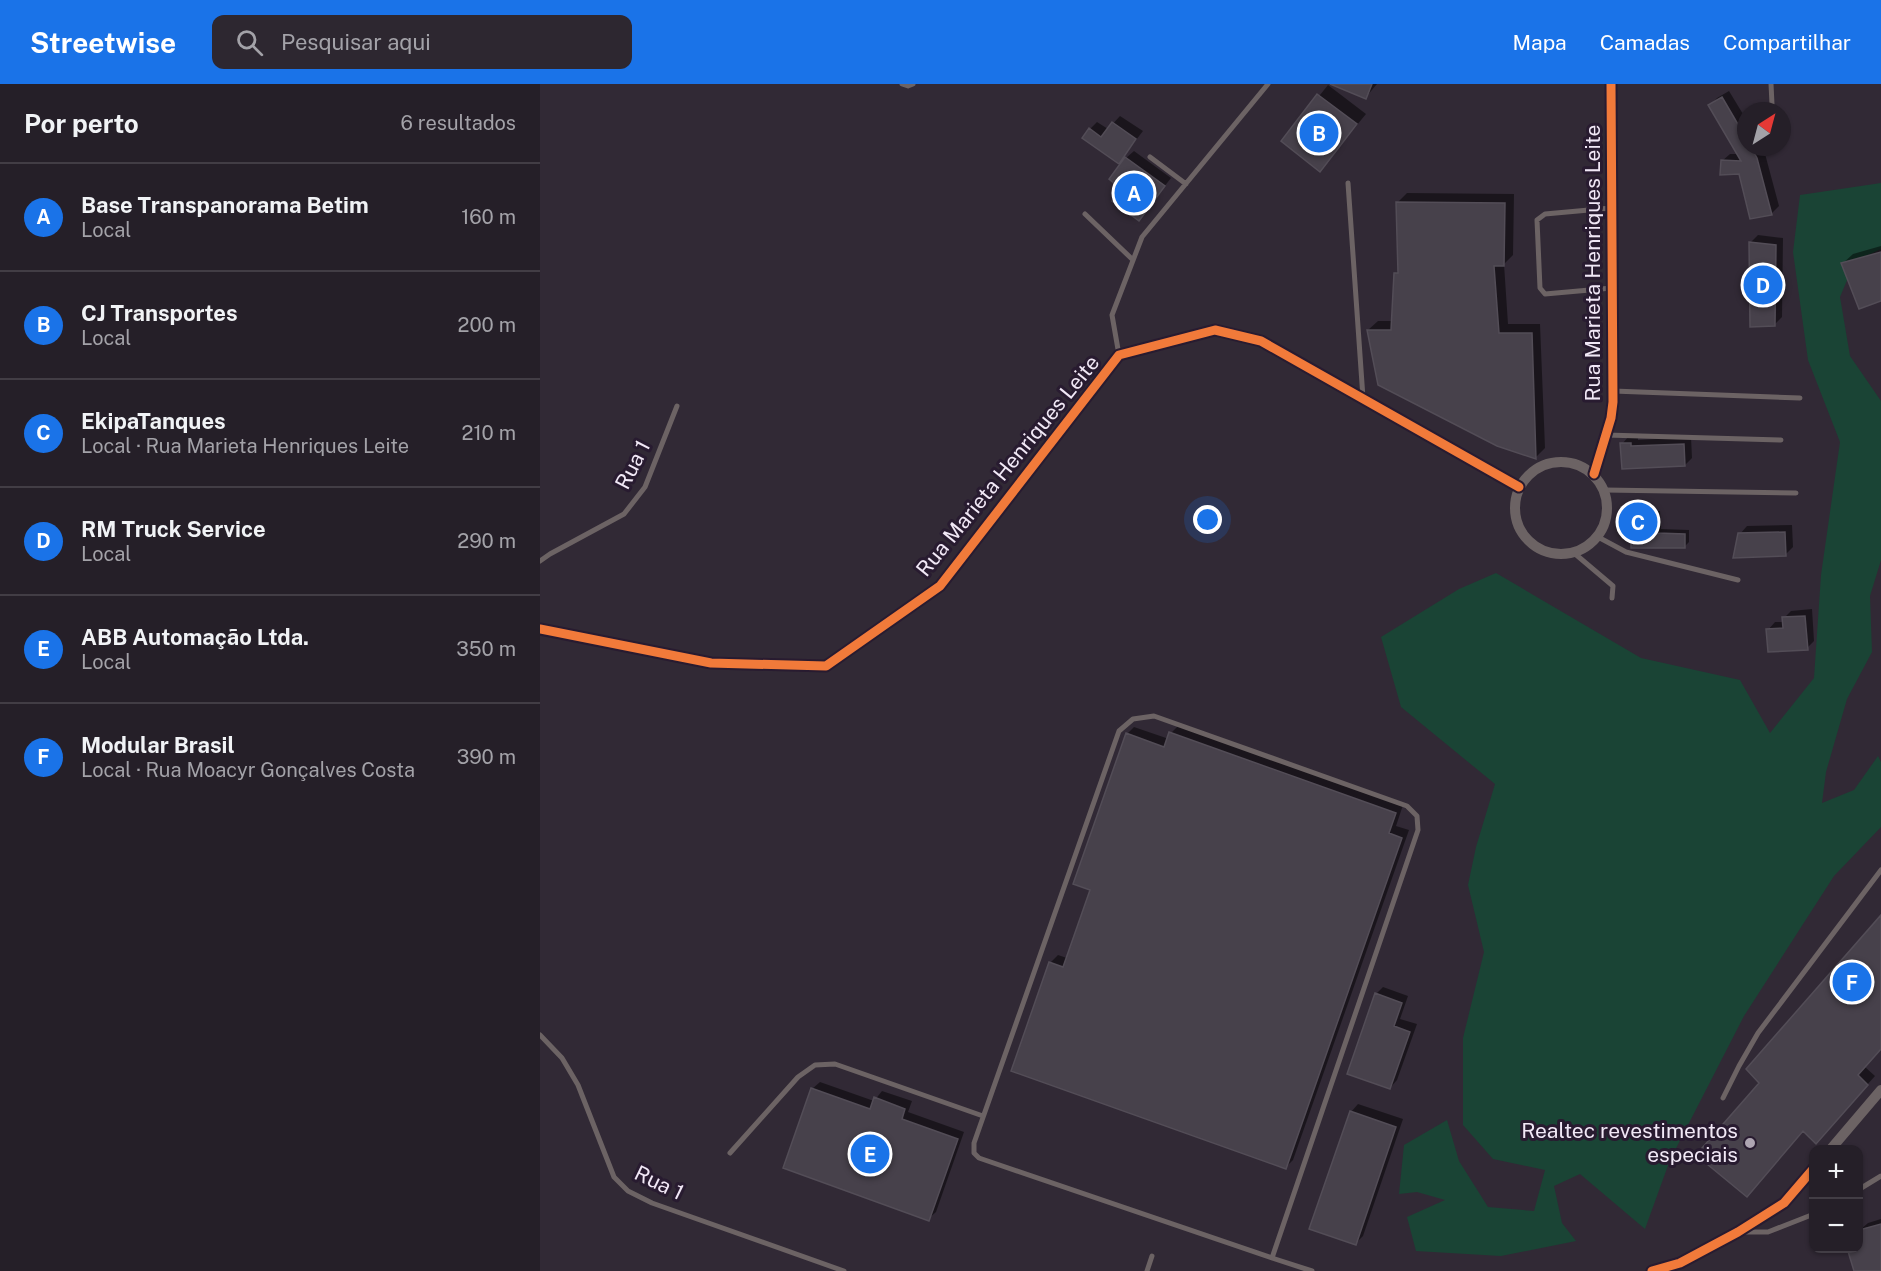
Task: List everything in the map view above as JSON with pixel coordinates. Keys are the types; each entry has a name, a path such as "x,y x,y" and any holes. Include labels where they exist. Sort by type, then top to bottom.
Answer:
{"street":[{"name":"Rua Marieta Henriques Leite","path":"1594,474 1611,418 1613,391 1611,84"},
{"name":"Rua Marieta Henriques Leite","path":"540,629 711,663 826,666 940,586 1119,355 1215,330 1261,341 1519,487"},
{"path":"1558,461 1577,464 1594,474 1605,490 1608,510 1603,528 1592,544 1574,553 1555,554 1545,552 1529,541 1523,534 1515,516 1519,487 1531,472 1539,466 1558,461"},
{"path":"1833,1145 1881,1090"},
{"path":"1652,1271 1680,1263 1738,1232 1784,1203 1809,1174"}],"lane":[{"path":"902,84 908,86 913,84"},
{"path":"1119,355 1112,315 1142,237 1268,84"},
{"path":"1771,84 1772,102"},
{"path":"1150,156 1186,184"},
{"path":"1348,183 1363,398"},
{"path":"1611,208 1545,214 1537,220 1540,288 1545,294 1612,288"},
{"path":"1085,214 1133,260"},
{"path":"1613,391 1800,398"},
{"name":"Rua 1","path":"540,561 624,514 645,487 677,406"},
{"path":"1606,435 1781,440"},
{"path":"1605,490 1796,493"},
{"path":"1598,537 1626,552 1738,580"},
{"path":"1574,553 1613,586 1612,598"},
{"path":"1272,1258 1418,830 1416,816 1407,806 1155,716 1133,719 1119,731 983,1116 974,1143 974,1153 979,1158 1272,1258 1312,1271"},
{"path":"1723,1098 1758,1033 1881,870"},
{"name":"Rua 1","path":"540,1035 562,1058 578,1085 614,1177 628,1191 652,1203 844,1271"},
{"path":"730,1153 798,1077 815,1065 835,1064 983,1116"},
{"path":"1863,1187 1881,1176"},
{"path":"1738,1232 1768,1232 1809,1216"},
{"path":"1147,1271 1152,1256"}],"green space":[{"path":"1881,183 1881,249 1855,261 1840,297 1850,356 1881,401 1881,560 1870,596 1872,652 1847,699 1826,772 1822,803 1854,790 1878,756 1881,762 1881,827 1834,876 1744,1016 1670,1160 1645,1229 1580,1174 1554,1186 1562,1223 1576,1241 1501,1256 1416,1251 1407,1217 1445,1200 1417,1192 1399,1194 1404,1145 1447,1120 1459,1161 1488,1207 1534,1211 1545,1170 1493,1159 1463,1125 1463,1038 1484,952 1468,885 1476,847 1495,784 1401,707 1381,637 1459,589 1496,573 1641,658 1740,680 1770,733 1814,678 1821,575 1840,442 1808,360 1793,252 1800,195"}],"building":[{"path":"1330,84 1372,84 1366,99"},
{"path":"1317,94 1357,124 1320,172 1281,141"},
{"path":"1722,97 1737,123 1737,154 1708,105"},
{"path":"1112,122 1136,139 1119,164 1082,138 1089,128 1101,137"},
{"path":"1738,156 1756,156 1772,215 1750,219 1739,174 1720,175 1721,160 1741,161"},
{"path":"1125,157 1165,186 1139,221 1112,201 1121,189 1109,179"},
{"path":"1396,202 1505,203 1504,266 1494,266 1499,333 1532,333 1536,459 1497,446 1378,385 1367,330 1391,330 1394,273 1398,273"},
{"path":"1749,242 1776,245 1775,326 1750,327"},
{"path":"1881,252 1881,301 1859,309 1841,263"},
{"path":"1620,443 1631,443 1631,446 1684,444 1685,466 1622,469"},
{"path":"1638,505 1639,514 1656,515 1657,533 1685,534 1685,548 1631,548 1631,530 1620,531 1621,507"},
{"path":"1785,532 1786,556 1733,558 1738,533"},
{"path":"1805,616 1808,650 1768,652 1766,629 1783,628 1782,617"},
{"path":"1169,732 1396,813 1389,833 1402,838 1286,1169 1011,1071 1049,962 1063,967 1090,890 1073,884 1126,733 1164,747"},
{"path":"1881,915 1881,1049 1858,1075 1868,1085 1816,1144 1803,1131 1747,1197 1696,1155 1759,1083 1746,1069"},
{"path":"1375,993 1402,1003 1394,1026 1410,1032 1390,1089 1347,1074"},
{"path":"811,1088 870,1109 874,1097 905,1109 902,1119 958,1139 929,1221 783,1168"},
{"path":"1350,1111 1396,1127 1356,1245 1309,1229"},
{"path":"1881,1224 1881,1271 1854,1271 1849,1253 1863,1253 1863,1229"}],"cycle path":[{"path":"1594,474 1611,418 1613,402 1611,84"},
{"path":"540,629 711,663 826,666 940,586 1119,355 1215,330 1261,341 1519,487"},
{"path":"1652,1271 1680,1263 1738,1232 1784,1203 1809,1174"}],"place":[{"name":"CJ Transportes","path":"1319,133"},
{"name":"Base Transpanorama Betim","path":"1134,193"},
{"name":"RM Truck Service","path":"1763,285"},
{"name":"EkipaTanques","path":"1638,522"},
{"name":"Modular Brasil","path":"1852,982"},
{"name":"Realtec revestimentos especiais","path":"1750,1143"},
{"name":"ABB Automação Ltda.","path":"870,1154"}]}
